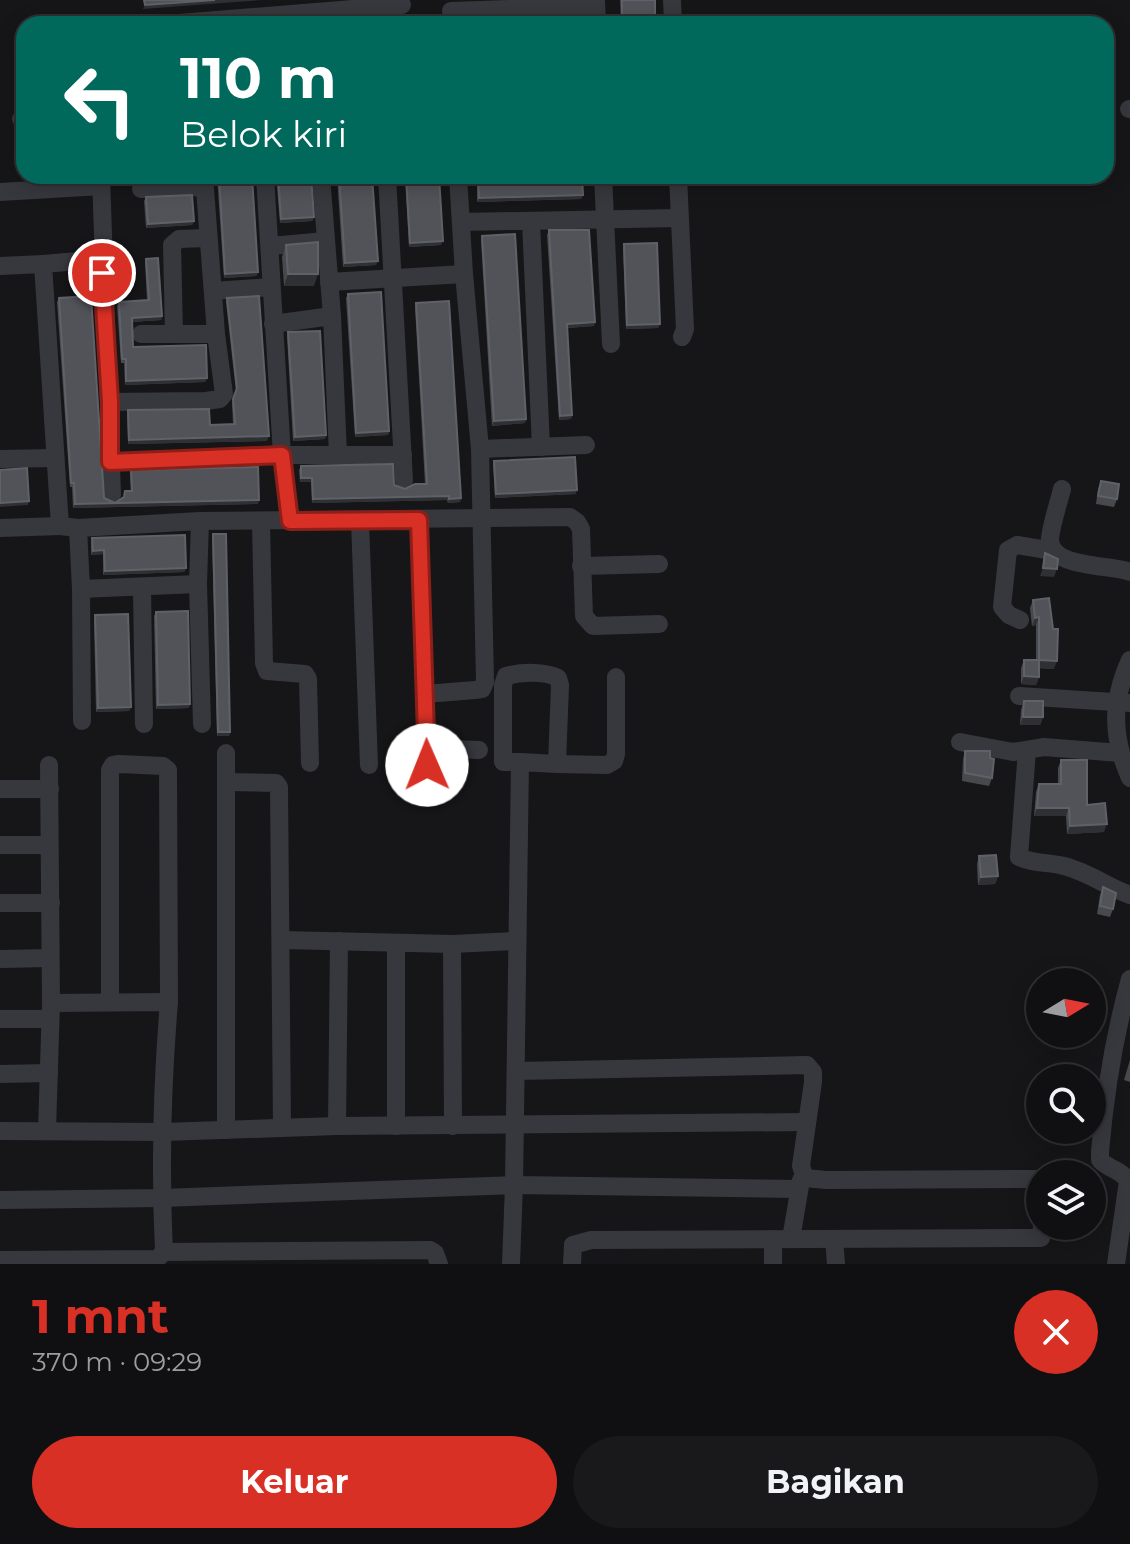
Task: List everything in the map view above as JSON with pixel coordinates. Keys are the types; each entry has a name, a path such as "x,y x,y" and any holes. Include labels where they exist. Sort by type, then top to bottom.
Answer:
{"street":[{"path":"377,16 402,5"},
{"path":"260,16 282,8 312,16"},
{"path":"451,12 596,10"},
{"path":"0,192 73,184"},
{"path":"101,184 112,495"},
{"path":"141,189 186,184"},
{"path":"110,402 206,401 220,399 224,394 204,184"},
{"path":"266,184 282,455 290,521"},
{"path":"321,184 332,316 338,455"},
{"path":"388,184 404,481"},
{"path":"425,694 482,689 485,682 480,449 459,184"},
{"path":"603,184 611,344"},
{"path":"678,184 685,329 682,337"},
{"path":"461,222 679,218"},
{"path":"531,221 541,447"},
{"path":"174,334 172,245 179,239 208,238"},
{"path":"271,246 325,241"},
{"path":"0,266 102,259"},
{"path":"43,264 54,458 81,589 82,721"},
{"path":"329,282 464,274"},
{"path":"213,291 271,287"},
{"path":"273,324 332,316"},
{"path":"141,334 216,334"},
{"path":"480,449 586,445"},
{"path":"110,462 282,455 403,455"},
{"path":"0,459 54,458"},
{"path":"1053,551 1050,541 1062,489"},
{"path":"0,528 200,521 261,523 570,517 581,529 584,616 587,623 593,626 659,624"},
{"path":"419,520 427,756 479,750"},
{"path":"200,521 198,584 202,724"},
{"path":"360,521 369,765"},
{"path":"261,523 264,663 267,671 299,672 308,679 310,763"},
{"path":"1020,620 1002,607 1009,547 1017,545 1053,551 1063,558 1130,572"},
{"path":"581,566 659,564"},
{"path":"81,589 198,584"},
{"path":"142,588 144,724"},
{"path":"1130,660 1120,753 1130,778"},
{"path":"557,764 558,678 552,675 506,676 503,685 503,762 520,762 557,764 607,765 614,761 616,754 616,677"},
{"path":"1019,696 1123,703"},
{"path":"960,742 1013,752 1044,747 1120,753"},
{"path":"1027,750 1019,857 1064,866 1130,895"},
{"path":"226,753 226,1130"},
{"path":"511,1264 517,1071 520,762"},
{"path":"0,1260 90,1262 157,1259 164,1252 162,1198 169,1002 168,770 163,766 119,764 113,765 110,770 110,1002"},
{"path":"47,1130 51,903 49,765"},
{"path":"226,782 276,783 279,787 282,1128"},
{"path":"0,789 50,789"},
{"path":"0,845 48,845"},
{"path":"0,903 51,903"},
{"path":"282,940 452,944 517,941"},
{"path":"337,1126 339,941"},
{"path":"396,943 396,1126"},
{"path":"452,944 453,1126"},
{"path":"0,959 50,958"},
{"path":"1116,1264 1128,1181 1125,1176 1104,1165 1100,1152 1104,1098 1114,1038 1130,979"},
{"path":"0,1019 110,1002 169,1002"},
{"path":"517,1071 807,1065 813,1072 813,1082 801,1181 773,1264"},
{"path":"0,1074 49,1073"},
{"path":"0,1131 164,1132 337,1126 515,1127 807,1122"},
{"path":"0,1200 811,1179 1026,1180"},
{"path":"572,1264 573,1245 591,1240 1026,1238"},
{"path":"834,1239 836,1264"},
{"path":"164,1252 209,1258 376,1258 430,1250 435,1253 439,1264"}],"building":[{"path":"144,0 215,0 145,5"},
{"path":"622,0 655,0 655,16 622,16"},
{"path":"219,184 252,184 258,272 225,274"},
{"path":"279,184 312,184 314,217 281,219"},
{"path":"340,184 373,184 378,261 345,263"},
{"path":"406,184 439,184 443,241 410,243"},
{"path":"478,184 582,184 583,195 479,198"},
{"path":"192,195 194,221 148,224 146,197"},
{"path":"549,230 589,230 595,322 567,324 572,415 560,416"},
{"path":"515,234 526,419 494,421 482,236"},
{"path":"318,242 318,274 288,274 286,245"},
{"path":"657,243 660,324 627,325 624,244"},
{"path":"158,258 162,316 132,318 133,347 206,345 207,378 126,381 119,302 149,300 146,259"},
{"path":"381,292 389,431 356,433 348,294"},
{"path":"91,296 104,498 115,503 124,497 125,491 132,491 131,470 258,467 259,500 75,504 59,298"},
{"path":"259,296 269,436 129,440 128,410 209,409 210,425 235,424 233,399 237,388 227,298"},
{"path":"449,301 461,498 313,499 312,478 301,478 301,466 393,464 394,485 405,489 415,484 427,484 416,303"},
{"path":"320,331 326,435 295,437 288,332"},
{"path":"575,457 577,490 496,494 494,461"},
{"path":"27,468 29,501 0,503 0,470"},
{"path":"1101,481 1119,484 1117,499 1098,496"},
{"path":"213,534 226,534 230,732 218,732"},
{"path":"185,535 186,568 105,571 104,550 93,551 92,538"},
{"path":"1045,553 1058,559 1057,569 1043,568"},
{"path":"1049,598 1053,629 1058,629 1057,661 1039,660 1039,617 1035,618 1033,600"},
{"path":"188,611 190,704 158,705 156,612"},
{"path":"128,614 131,707 98,708 95,615"},
{"path":"1024,660 1039,660 1039,677 1024,676"},
{"path":"1024,701 1043,701 1043,717 1023,717"},
{"path":"965,751 990,751 990,758 994,759 992,778 965,773"},
{"path":"1061,760 1087,760 1087,805 1105,803 1107,824 1070,826 1069,808 1037,808 1039,784 1061,784"},
{"path":"996,855 998,876 981,877 979,856"},
{"path":"1103,887 1116,893 1113,909 1100,906"}],"route":[{"path":"102,273 110,402 110,462 282,455 290,521 419,520 427,765"}]}
